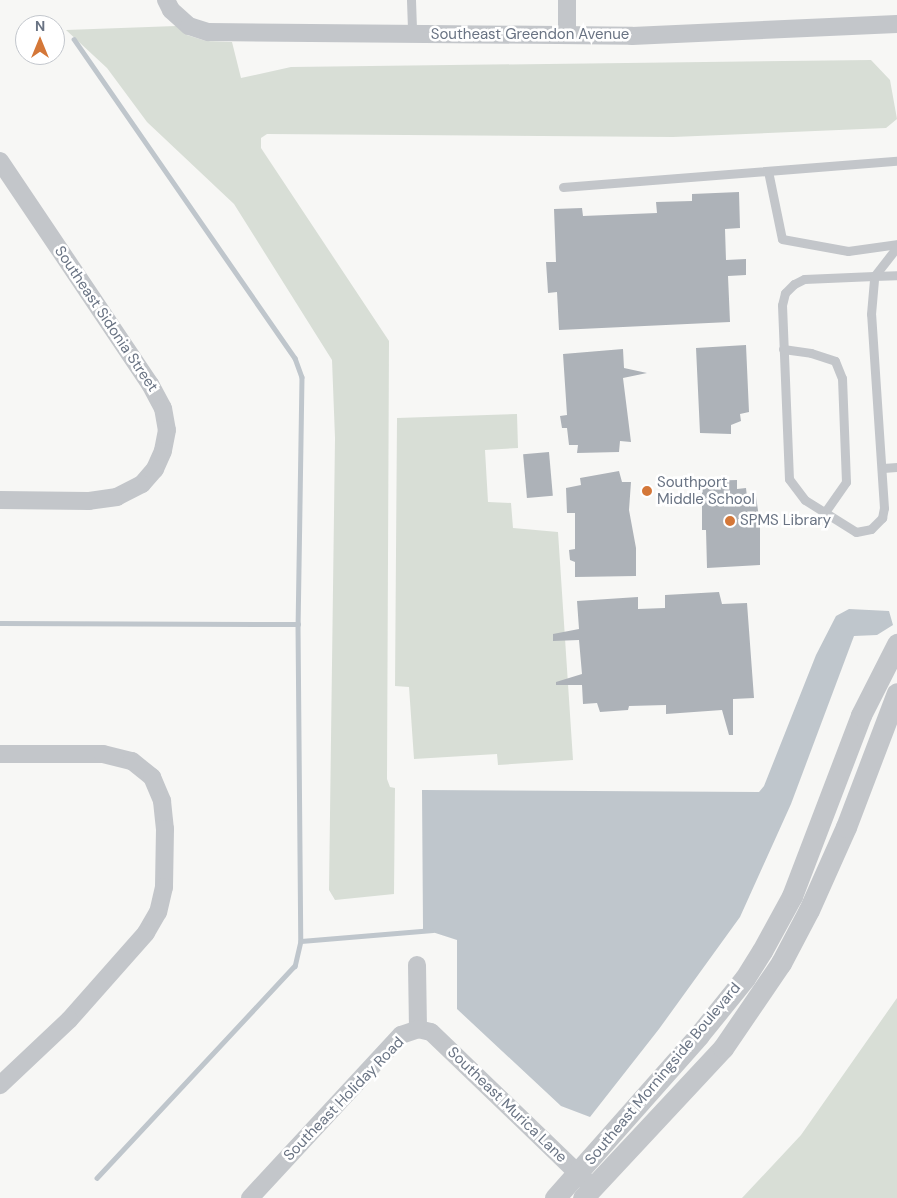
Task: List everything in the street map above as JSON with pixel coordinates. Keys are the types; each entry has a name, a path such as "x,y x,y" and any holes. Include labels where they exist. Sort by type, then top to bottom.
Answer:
{"street":[{"path":"567,0 567,35"},
{"name":"Southeast Greendon Avenue","path":"168,5 189,26 208,32 671,35 897,24"},
{"name":"Southeast Sidonia Street","path":"0,161 164,408 167,430 163,451 155,469 142,484 117,497 89,501 0,500"},
{"name":"Southeast Morningside Boulevard","path":"584,1186 745,978 762,951 792,896 861,715 897,644"},
{"name":"Southeast Morningside Boulevard","path":"555,1198 584,1186 723,1048 781,963 809,910 842,835 897,693"},
{"path":"861,715 885,723"},
{"path":"0,754 103,754 132,761 152,777 162,800 165,829 164,887 158,912 146,933 69,1020 0,1085"},
{"path":"762,951 781,963"},
{"name":"Southeast Holiday Road","path":"250,1198 401,1035 418,1029 417,965"},
{"name":"Southeast Murica Lane","path":"418,1029 431,1032 584,1186"}],"lane":[{"path":"411,0 412,34"},
{"path":"563,186 897,161"},
{"path":"768,171 782,239 848,251 897,245"},
{"path":"897,245 874,276 871,314 884,508 882,518 871,529 856,532 805,500 789,479 782,305 785,293 794,284 804,279 874,276 897,275"},
{"path":"783,349 811,352 835,361 842,378 846,482 824,513"},
{"path":"882,468 897,467"}],"shaded area":[{"path":"176,26 187,35 206,41 232,42 241,78 291,67 871,60 890,80 897,119 886,128 673,137 267,134 261,138 261,148 389,341 387,779 390,787 395,788 394,894 335,900 329,890 335,438 332,360 234,204 147,122 107,68 66,30"},
{"path":"517,414 518,448 485,450 488,502 511,503 513,528 558,532 573,760 498,765 497,754 414,759 409,687 395,686 397,418"},
{"path":"849,609 889,611 893,625 877,635 854,636 791,804 740,917 659,1029 590,1117 561,1106 457,1009 457,940 423,929 422,790 759,792 764,786 816,655 836,616"},
{"path":"897,998 897,1198 742,1198 801,1135"}],"building":[{"path":"739,192 740,228 725,229 726,260 746,259 746,275 728,276 730,322 559,330 557,292 548,293 546,262 556,262 554,209 582,208 583,216 657,213 656,202 692,201 692,194"},
{"path":"746,345 749,412 740,414 741,421 731,425 731,434 700,433 696,348"},
{"path":"623,349 624,368 647,373 623,378 631,442 620,441 619,452 577,453 578,445 569,445 567,428 562,428 560,416 567,415 563,354"},
{"path":"549,452 553,496 527,498 523,454"},
{"path":"619,471 622,482 631,482 629,510 636,548 636,576 575,577 575,562 570,560 569,550 575,549 575,513 567,513 566,488 581,485 580,478"},
{"name":"SPMS Library","path":"737,480 737,489 746,488 747,497 756,496 760,525 760,565 707,568 706,530 702,530 702,481"},
{"path":"719,592 722,604 747,603 754,698 733,699 733,735 729,735 722,710 666,714 666,705 629,706 628,710 600,712 597,703 583,704 582,685 556,685 556,682 582,674 579,640 553,641 553,634 579,629 577,601 638,597 638,609 665,608 665,595"}],"waterway":[{"path":"74,39 295,358 302,377 298,624 301,941 295,966 97,1178"},
{"path":"0,623 298,624"},
{"path":"301,941 433,930"}],"place":[{"name":"Southport Middle School","path":"647,491"},
{"name":"SPMS Library","path":"730,521"}]}
